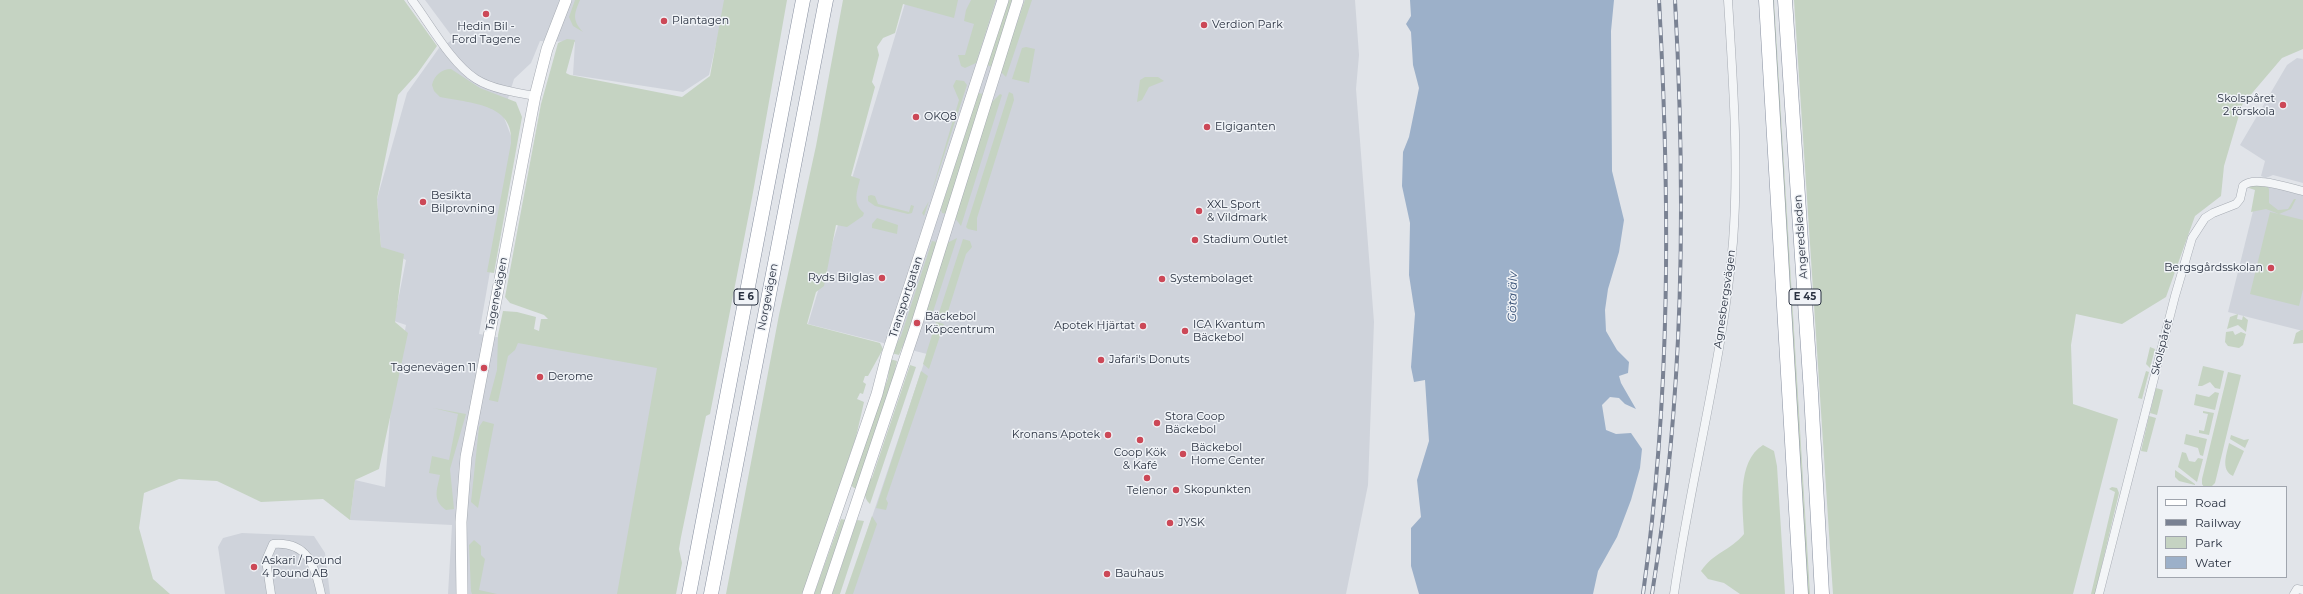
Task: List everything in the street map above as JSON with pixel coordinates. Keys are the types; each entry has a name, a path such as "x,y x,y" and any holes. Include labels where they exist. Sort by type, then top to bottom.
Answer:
{"highway":[{"name":"Norgevägen","path":"689,594 803,0"},
{"name":"Norgevägen","path":"711,594 826,0"},
{"name":"Angeredsleden","path":"1766,0 1801,594"},
{"name":"Angeredsleden","path":"1785,0 1811,393 1822,594"}],"street":[{"path":"412,0 468,72 490,85 535,96"},
{"name":"Tagenevägen","path":"462,594 462,522 466,457 535,96 547,49 566,0"},
{"name":"Transportgatan","path":"808,594 877,394 887,355 1003,0"},
{"name":"Transportgatan","path":"826,594 919,315 1018,0"},
{"name":"Agnesbergsvägen","path":"1674,594 1717,356 1733,241 1736,161 1728,0"},
{"name":"Skolspåret","path":"2099,594 2175,296 2192,238 2205,218 2213,213 2236,204 2240,199 2243,186 2249,181 2260,181 2303,191"},
{"path":"271,594 266,560 273,544 281,543 298,547 306,554 313,567 321,594"},
{"path":"2294,594 2297,589 2303,590"}],"shaded area":[{"path":"425,0 726,0 709,75 683,92 573,75 575,42 540,41 531,63 514,79 503,115 513,141 479,334 662,366 620,594 448,594 452,525 350,520 355,480 385,487 391,405 406,325 394,321 406,260 381,247 377,199 407,93 439,48 454,39"},
{"path":"906,0 1355,0 1359,55 1356,89 1374,322 1368,485 1346,594 846,594 927,354 808,324"},
{"name":"Skolspåret 2 förskola","path":"2297,58 2303,59 2303,183 2273,175 2266,178 2261,176 2265,161 2240,145 2287,65"},
{"name":"Bergsgårdsskolan","path":"2260,183 2303,193 2303,331 2228,312"},
{"path":"242,533 314,536 325,553 330,594 225,594 218,547 223,538"}],"green space":[{"path":"0,0 404,0 437,46 417,74 398,95 377,199 381,247 404,254 395,322 408,333 379,469 355,480 350,520 323,499 261,502 217,481 179,479 144,493 139,528 153,579 170,594 0,594"},
{"path":"575,0 580,0 576,9 575,17 579,28 583,32 573,26 569,17"},
{"path":"724,0 787,0 752,198 710,414 706,416 681,537 679,549 682,563 676,594 617,594 657,368 518,343 515,350 508,356 498,402 489,400 497,370 498,335 503,311 517,312 536,317 534,329 539,331 541,319 548,319 544,315 510,303 505,297 541,104 558,43 567,39 575,40 566,73 570,75 682,97 710,76"},
{"path":"843,0 958,0 954,18 903,4 895,33 883,38 877,47 879,55 872,82 875,87 851,176 860,179 856,197 860,209 864,213 863,216 847,227 836,225 824,286 816,292 807,324 880,343 883,349 868,376 865,376 863,382 866,384 863,394 860,393 857,399 864,402 856,437 803,594 726,594 779,315 816,146"},
{"path":"971,0 996,0 976,63 965,68 961,66 958,55 965,55 974,24 964,21 966,10"},
{"path":"1006,0 1013,0 992,67 987,65"},
{"path":"1025,0 1032,0 1006,77 1000,71"},
{"path":"1772,0 1774,0 1810,594 1808,594"},
{"path":"1794,0 2303,0 2303,49 2282,58 2242,105 2224,166 2221,196 2195,216 2166,297 2122,324 2076,314 2071,345 2073,404 2118,419 2073,594 1833,594"},
{"path":"1026,47 1035,49 1029,83 1012,79 1022,48"},
{"path":"451,69 480,88 516,102 522,117 494,273 487,272 511,143 510,130 506,120 498,112 488,107 440,97 434,91 432,85 436,76 444,70"},
{"path":"1145,77 1158,77 1164,81 1149,87 1142,100 1137,102 1140,80"},
{"path":"956,80 964,81 967,85 930,199 959,100 953,86"},
{"path":"1009,92 1013,94 1014,100 977,218 977,231 968,229 966,227"},
{"path":"978,93 983,94 946,214 942,213 941,209"},
{"path":"1000,94 1002,95 961,226 955,218 991,103"},
{"path":"2251,185 2267,186 2269,189 2269,203 2278,210 2288,209 2294,199 2296,199 2291,209 2279,214 2266,209 2251,212 2255,190 2249,188"},
{"path":"868,196 875,196 878,204 909,212 911,205 914,206 912,213 908,214 875,206 868,201"},
{"path":"929,201 924,216 922,213"},
{"path":"2270,212 2303,220 2303,289 2299,306 2250,294"},
{"path":"877,218 898,225 897,234 872,228 872,224"},
{"path":"957,238 931,318 925,316 947,243"},
{"path":"963,239 970,241 972,247 966,254 945,321 938,316"},
{"path":"932,241 937,242 913,320 899,355 891,353 901,336"},
{"path":"2238,314 2237,319 2242,320 2243,316 2248,320 2246,332 2238,325 2227,329 2230,317"},
{"path":"936,322 944,324 929,369 923,364"},
{"path":"2303,330 2303,343 2293,344 2296,333"},
{"path":"2233,331 2235,335 2241,332 2246,334 2243,345 2239,348 2228,346 2225,342 2226,332"},
{"path":"2150,347 2155,349 2150,368 2146,364"},
{"path":"890,359 897,361 893,379 856,488 854,488 851,485 888,378"},
{"path":"910,365 916,367 870,504 865,495 866,486 869,479 872,478"},
{"path":"2203,366 2224,371 2220,389 2215,388 2210,382 2202,386 2198,386"},
{"path":"921,371 928,376 886,499 888,503 886,510 876,508"},
{"path":"2146,371 2149,372 2142,399 2138,398"},
{"path":"2228,372 2241,375 2215,483 2212,486 2203,486 2202,479"},
{"path":"2156,388 2163,390 2157,415 2150,413"},
{"path":"2215,392 2219,393 2215,410 2194,405 2196,394 2209,397"},
{"path":"433,408 466,414 450,469 454,509 446,510 439,502 437,498 437,490 440,475 429,473 432,456 449,460 458,414"},
{"path":"2203,411 2214,413 2209,435 2199,433 2199,430 2204,431 2208,414 2203,413"},
{"path":"2149,416 2156,418 2147,452 2141,451"},
{"path":"483,421 494,424 478,508 471,502 479,427"},
{"path":"2186,434 2207,439 2203,456 2200,455 2198,448 2184,444"},
{"path":"2231,435 2244,440 2249,439 2245,448 2230,439"},
{"path":"2229,443 2244,451 2233,476 2229,473 2225,466"},
{"path":"1763,445 1774,451 1777,466 1785,594 1740,594 1724,583 1708,579 1701,571 1711,560 1739,540 1744,534 1742,498 1745,474 1748,462 1754,453"},
{"path":"2182,452 2186,453 2189,461 2195,462 2198,458 2203,459 2197,482 2178,467"},
{"path":"2175,470 2195,485 2179,481 2175,477"},
{"path":"2112,487 2117,488 2119,493 2095,594 2091,594 2115,492 2109,489"},
{"path":"872,516 877,524 853,594 845,594"},
{"path":"841,519 846,520 821,594 814,594"},
{"path":"857,520 864,521 840,594 832,594"},
{"path":"474,540 481,546 481,555 485,559 479,590 497,594 472,594 469,545"}],"water":[{"name":"Göta älv","path":"1410,0 1614,0 1611,31 1612,171 1624,220 1619,252 1608,289 1605,310 1606,331 1617,350 1629,362 1628,373 1619,376 1621,383 1636,409 1625,404 1619,398 1610,397 1602,405 1606,430 1616,434 1631,433 1642,449 1640,468 1631,500 1617,537 1598,571 1593,594 1419,594 1411,566 1411,528 1421,517 1417,480 1429,441 1425,380 1414,382 1411,367 1415,314 1409,275 1410,223 1402,186 1403,152 1409,137 1419,88 1413,65 1411,32 1406,24 1411,16"}],"railway":[{"path":"1643,594 1659,445 1666,297 1665,149 1659,0"},
{"path":"1652,594 1663,520 1671,446 1680,298 1681,149 1675,0"}],"place":[{"name":"Hedin Bil - Ford Tagene","path":"486,14"},
{"name":"Plantagen","path":"664,21"},
{"name":"Verdion Park","path":"1204,25"},
{"name":"Skolspåret 2 förskola","path":"2283,105"},
{"name":"OKQ8","path":"916,117"},
{"name":"Elgiganten","path":"1207,127"},
{"name":"Besikta Bilprovning","path":"423,202"},
{"name":"XXL Sport & Vildmark","path":"1199,211"},
{"name":"Stadium Outlet","path":"1195,240"},
{"name":"Bergsgårdsskolan","path":"2271,268"},
{"name":"Ryds Bilglas","path":"882,278"},
{"name":"Systembolaget","path":"1162,279"},
{"name":"Bäckebol Köpcentrum","path":"917,323"},
{"name":"Apotek Hjärtat","path":"1143,326"},
{"name":"ICA Kvantum Bäckebol","path":"1185,331"},
{"name":"Jafari's Donuts","path":"1101,360"},
{"name":"Tagenevägen 11","path":"484,368"},
{"name":"Derome","path":"540,377"},
{"name":"Stora Coop Bäckebol","path":"1157,423"},
{"name":"Kronans Apotek","path":"1108,435"},
{"name":"Coop Kök & Kafé","path":"1140,440"},
{"name":"Bäckebol Home Center","path":"1183,454"},
{"name":"Telenor","path":"1147,478"},
{"name":"Skopunkten","path":"1176,490"},
{"name":"JYSK","path":"1170,523"},
{"name":"Askari / Pound 4 Pound AB","path":"254,567"},
{"name":"Bauhaus","path":"1107,574"}]}
